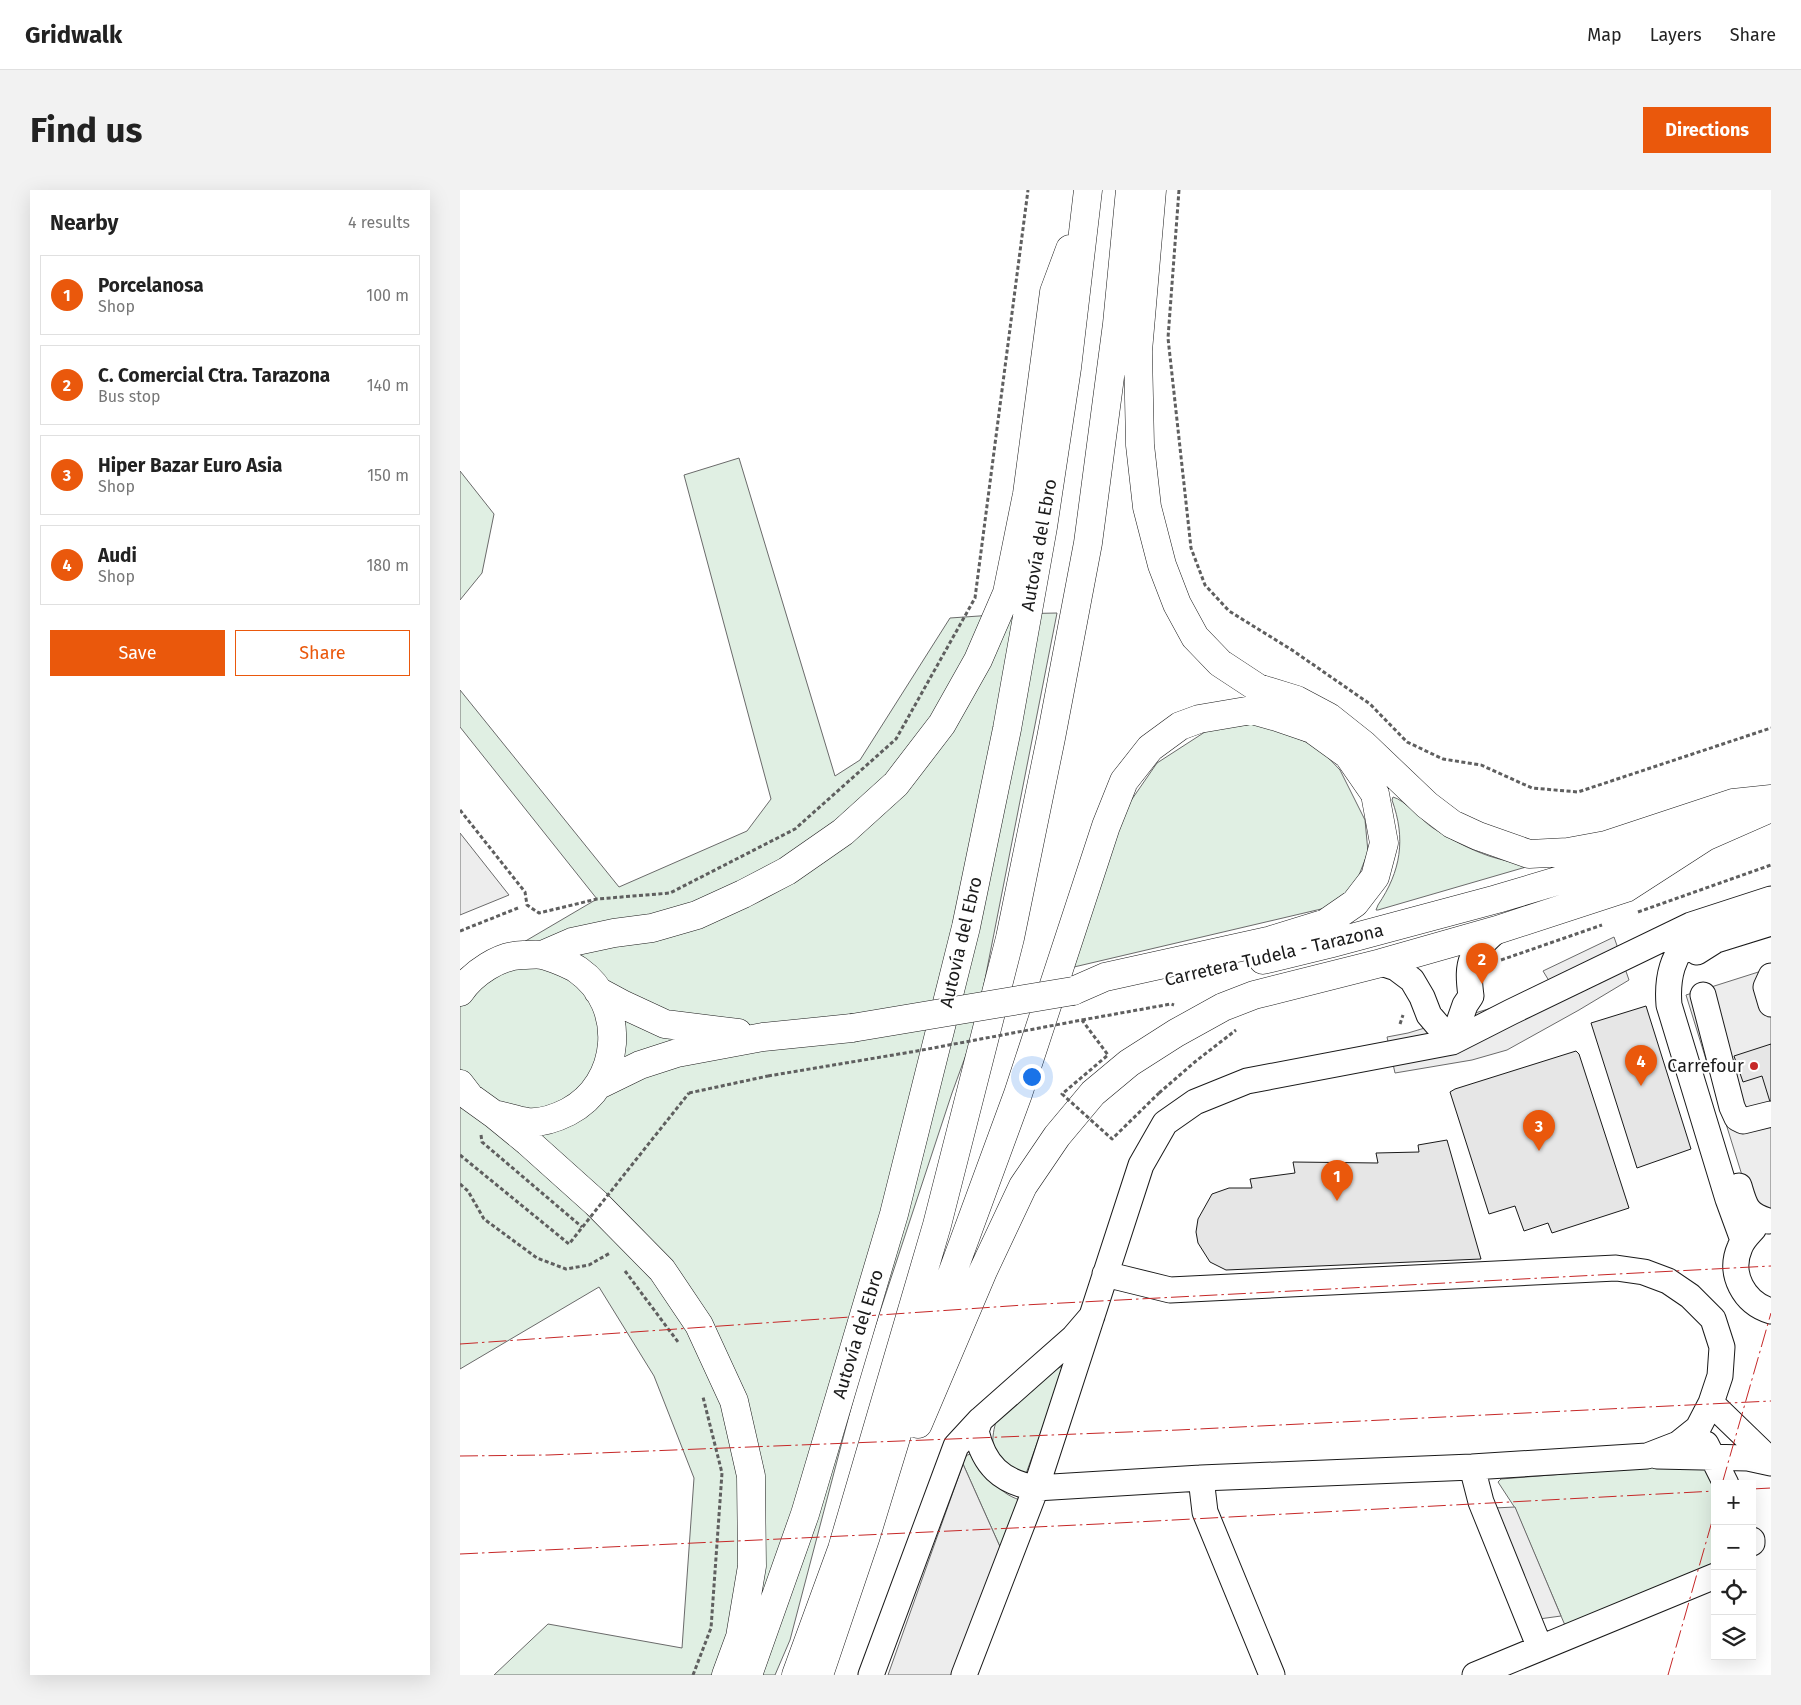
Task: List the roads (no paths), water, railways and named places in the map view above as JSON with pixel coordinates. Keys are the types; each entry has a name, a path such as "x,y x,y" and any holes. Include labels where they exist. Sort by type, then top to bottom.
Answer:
{"highway":[{"path":"796,1675 842,1549 934,1234 1010,938 1052,738 1088,543 1117,324 1130,190"},
{"path":"1152,190 1138,351 1140,445 1147,507 1162,565 1177,604 1196,637 1220,663 1258,688 1297,700 1330,717 1363,744 1427,805 1452,824 1478,836 1529,854 1568,852 1606,845 1733,803 1771,799"},
{"path":"542,955 572,942 614,933 652,928 697,915 787,871 843,832 896,784 942,724 978,660 1007,593 1027,494 1054,292 1086,200"},
{"name":"Autovía del Ebro","path":"748,1675 805,1514 894,1214 966,927 1007,729 1043,526 1067,368 1086,200"},
{"path":"819,1675 866,1536 917,1369 1018,1094 1106,826 1124,781 1150,748 1180,726 1200,719 1252,710 1277,716 1312,729 1348,755 1375,794 1384,843 1375,877 1355,903 1326,923 1268,941 1105,977 1072,991"},
{"name":"Carretera Tudela - Tarazona","path":"599,1085 640,1065 677,1053 763,1037 852,1028 1072,991 1123,990 1244,965 1497,899 1705,836 1771,808"},
{"path":"866,1536 898,1473 932,1386 1023,1186 1057,1136 1093,1093 1129,1063 1176,1033 1223,1007 1254,995 1381,963 1497,930 1626,888 1705,836"},
{"path":"460,992 483,968 516,955 542,955 577,969 598,990 611,1017 613,1045 610,1063 599,1085 579,1106 555,1118 529,1122 477,1100"},
{"path":"1244,965 1267,978 1354,956 1381,963"},
{"name":"Carretera Tudela - Tarazona","path":"598,990 624,1005 665,1024 763,1037"},
{"path":"477,1100 528,1142 596,1203 662,1270 699,1325 734,1401 751,1476 752,1566 740,1637 726,1675"}],"street":[{"path":"964,1675 1036,1488 1141,1165 1165,1123 1195,1102 1247,1081 1452,1042 1691,925 1771,899"},
{"path":"1771,911 1694,937 1680,950 1672,966 1668,989 1669,1005 1728,1199 1740,1247 1736,1268 1738,1282 1746,1295 1756,1305 1771,1311"},
{"path":"1769,1221 1753,1215 1747,1210 1682,1003 1678,982 1682,967 1688,959 1703,948 1716,940 1771,923"},
{"path":"1691,925 1677,934 1667,945 1659,961 1654,982 1665,1033 1732,1244 1740,1247"},
{"path":"1452,1042 1465,1005 1471,996 1470,964 1477,948 1497,930"},
{"path":"1381,963 1396,968 1412,980 1422,997 1429,1015 1452,1042"},
{"path":"1771,976 1766,987 1771,1004"},
{"path":"1703,995 1732,1107 1737,1118 1743,1121 1771,1114"},
{"path":"1740,1247 1754,1228 1769,1221"},
{"path":"1105,1274 1170,1290 1616,1268 1644,1272 1668,1281 1690,1296 1713,1319 1722,1347 1720,1376 1711,1403 1698,1428 1678,1444 1647,1456"},
{"path":"871,1675 956,1446 980,1420 1074,1337 1092,1316"},
{"path":"1711,1403 1747,1436 1771,1462"},
{"path":"980,1420 976,1431 979,1443 992,1468 1004,1477 1021,1485 1036,1488 1200,1478 1472,1467 1647,1456 1748,1458 1771,1462"},
{"path":"1698,1428 1724,1480"},
{"path":"1472,1467 1481,1502 1540,1648"},
{"path":"1200,1478 1205,1512 1272,1675"},
{"path":"1475,1675 1711,1578"}],"place":[{"name":"C. Comercial Ctra. Tarazona","path":"1482,984"},
{"name":"Carrefour","path":"1754,1066"},
{"name":"Audi","path":"1641,1086"},
{"name":"Hiper Bazar Euro Asia","path":"1539,1151"},
{"name":"Porcelanosa","path":"1337,1201"}]}
